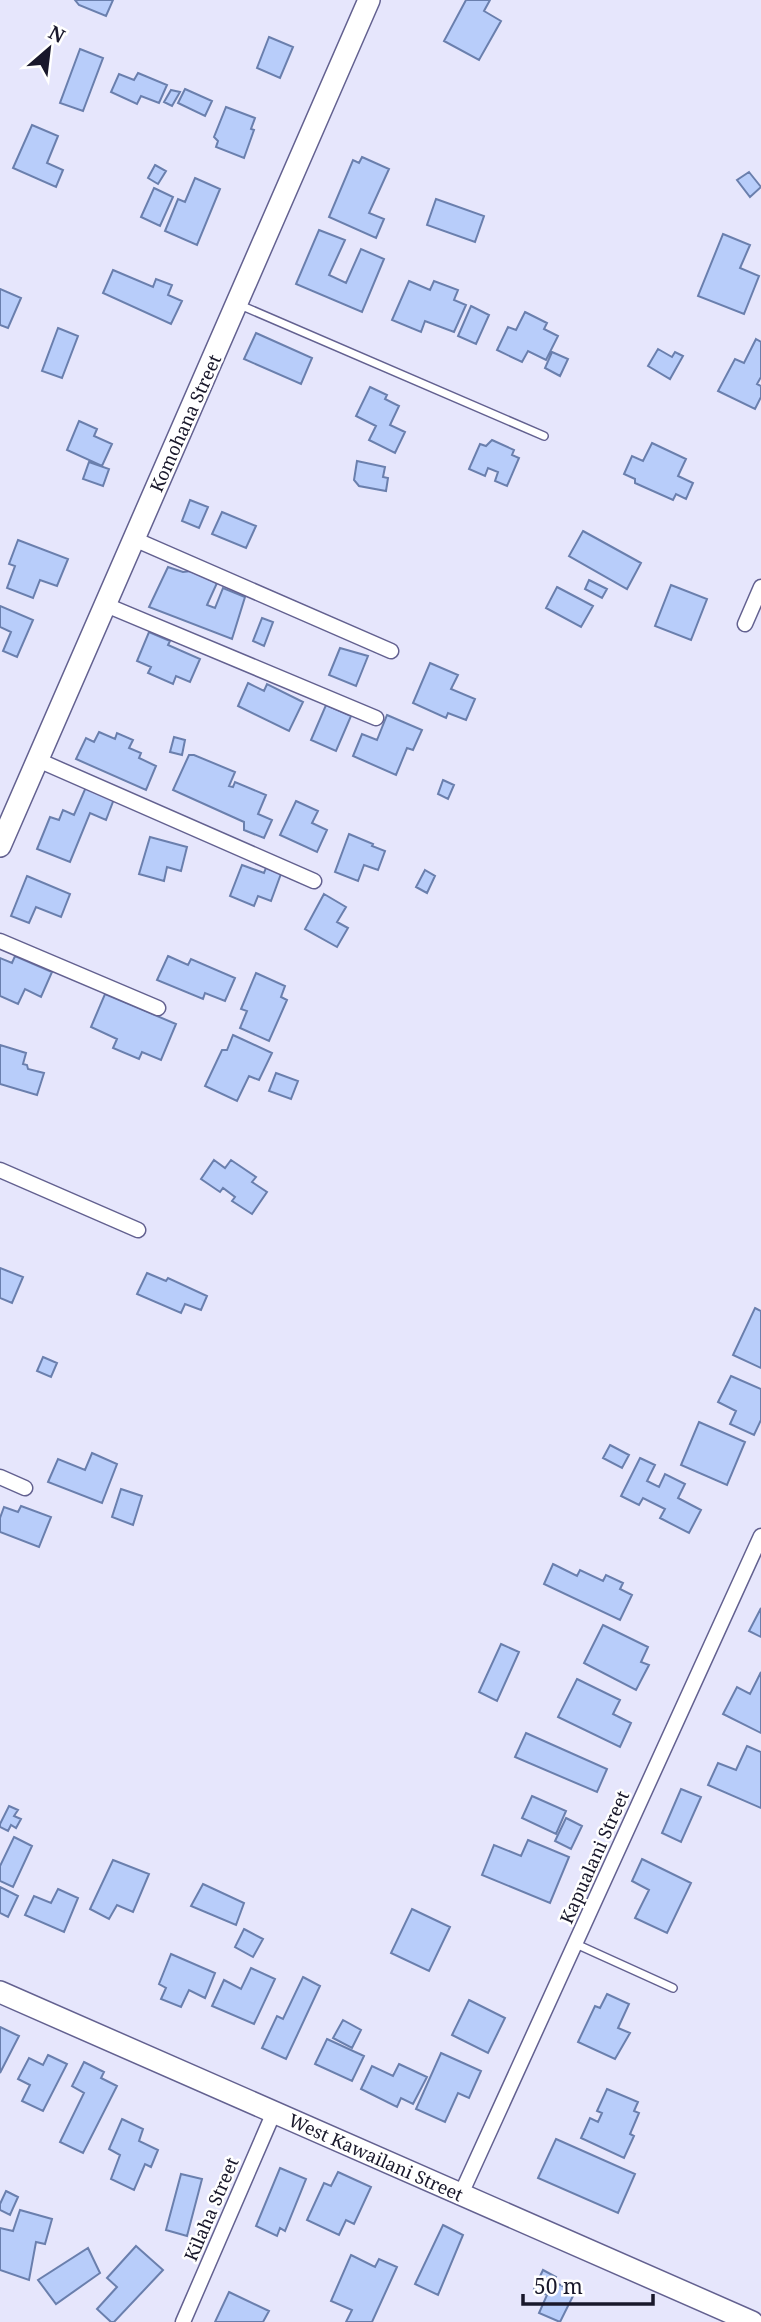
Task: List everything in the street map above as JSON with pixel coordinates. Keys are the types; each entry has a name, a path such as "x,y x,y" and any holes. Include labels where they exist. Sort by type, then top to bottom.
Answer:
{"street":[{"name":"Komohana Street","path":"0,846 369,0"},
{"path":"134,539 391,651"},
{"path":"745,624 761,587"},
{"path":"106,605 376,718"},
{"path":"38,760 314,881"},
{"path":"0,940 158,1008"},
{"path":"0,1170 138,1230"},
{"path":"0,1477 25,1488"},
{"name":"Kapualani Street","path":"461,2194 761,1536"},
{"name":"West Kawailani Street","path":"0,1992 752,2322"},
{"name":"Kilaha Street","path":"183,2322 274,2112"}],"lane":[{"path":"237,304 544,436"},
{"path":"576,1944 673,1988"}],"building":[{"path":"75,0 113,0 106,16 79,5"},
{"path":"466,0 490,0 484,11 501,21 479,60 444,41"},
{"path":"269,37 293,47 280,78 257,68"},
{"path":"80,49 103,58 83,111 60,103"},
{"path":"138,73 167,85 159,103 141,96 137,104 111,92 119,74 134,80"},
{"path":"185,89 212,101 205,116 178,103"},
{"path":"171,90 180,92 172,106 164,102"},
{"path":"226,107 255,118 251,129 254,130 244,158 216,147 218,141 214,137"},
{"path":"32,125 58,136 47,163 63,170 56,187 13,168"},
{"path":"362,157 389,169 369,213 384,219 376,238 329,217 353,160 359,163"},
{"path":"155,165 166,171 158,184 148,178"},
{"path":"749,172 761,187 750,197 737,180"},
{"path":"195,178 220,189 197,245 165,231 178,199 185,202"},
{"path":"154,188 173,197 160,226 141,217"},
{"path":"436,199 484,216 475,242 427,225"},
{"path":"319,230 345,240 329,275 346,283 361,249 384,259 362,312 296,284"},
{"path":"723,234 750,245 740,268 759,276 744,314 698,296"},
{"path":"113,270 153,287 156,279 172,285 168,295 182,301 171,324 103,293"},
{"path":"409,281 430,290 434,281 458,290 454,300 466,305 454,332 425,321 421,332 392,320"},
{"path":"0,289 21,298 8,328 0,325"},
{"path":"471,306 489,315 476,344 458,336"},
{"path":"525,312 547,323 544,329 558,336 546,360 528,351 522,362 497,350 508,327 516,330"},
{"path":"58,328 78,336 62,378 42,371"},
{"path":"256,333 312,358 301,384 244,359"},
{"path":"756,339 761,342 761,377 757,384 761,386 761,397 755,409 718,391 735,359 744,363"},
{"path":"658,349 672,357 675,352 683,356 670,379 648,366"},
{"path":"552,352 568,359 560,376 545,368"},
{"path":"370,387 387,395 385,399 399,406 390,425 405,432 395,453 369,440 376,426 356,416"},
{"path":"79,421 97,429 94,436 112,444 102,466 67,450"},
{"path":"492,440 514,450 512,455 519,458 507,486 495,481 498,472 488,468 485,476 469,469 480,444 486,446"},
{"path":"652,443 686,459 678,476 693,483 686,499 676,494 673,500 635,483 635,479 624,474 632,456 643,461"},
{"path":"357,461 385,467 383,477 388,478 386,491 359,486 354,480"},
{"path":"89,462 109,469 103,486 83,479"},
{"path":"190,500 208,507 199,528 182,521"},
{"path":"222,512 256,526 246,548 212,534"},
{"path":"583,531 641,563 627,589 569,556"},
{"path":"18,540 68,559 57,586 40,580 33,598 7,588 15,566 9,564"},
{"path":"168,567 183,572 191,571 217,583 207,605 215,608 223,588 245,597 232,639 149,607"},
{"path":"589,580 607,589 602,598 585,589"},
{"path":"671,585 707,599 691,640 655,626"},
{"path":"557,587 593,606 581,627 546,608"},
{"path":"0,606 33,620 17,657 3,651 11,632 0,627"},
{"path":"262,618 273,622 264,646 253,641"},
{"path":"149,632 170,641 168,645 200,659 190,682 176,676 173,684 148,673 151,667 137,661"},
{"path":"340,648 368,656 356,686 329,675"},
{"path":"430,663 458,675 451,689 475,699 466,720 448,713 446,718 413,703"},
{"path":"248,683 264,691 267,684 303,702 289,731 238,706"},
{"path":"326,705 351,716 336,751 311,740"},
{"path":"387,715 422,730 413,750 407,748 396,775 353,756 362,734 377,740"},
{"path":"99,732 115,739 117,733 133,740 129,748 141,753 139,758 156,766 146,790 76,759 86,738 94,742"},
{"path":"174,737 185,740 182,755 170,752"},
{"path":"189,755 235,772 229,786 233,787 235,782 266,795 258,814 272,820 264,838 244,830 244,822 173,790"},
{"path":"443,780 454,785 448,799 438,794"},
{"path":"86,787 114,799 106,820 90,813 70,862 37,849 50,817 59,820 63,810 74,815"},
{"path":"296,801 318,811 312,823 327,830 317,852 280,835"},
{"path":"349,834 385,851 378,870 364,865 358,881 335,872"},
{"path":"150,837 187,847 181,871 167,867 164,881 139,874"},
{"path":"242,865 264,873 267,865 282,871 271,901 258,896 254,906 230,896"},
{"path":"425,870 435,876 427,893 416,887"},
{"path":"27,876 70,894 61,917 36,907 29,923 11,916"},
{"path":"324,894 346,907 337,922 348,928 337,947 305,929"},
{"path":"15,956 52,972 41,997 25,989 18,1004 0,996 0,958 12,963"},
{"path":"168,956 188,965 191,959 235,978 225,1001 205,993 203,999 157,980"},
{"path":"256,973 285,986 281,997 287,1000 269,1041 240,1028 247,1011 241,1009"},
{"path":"105,994 176,1024 161,1060 142,1052 139,1059 113,1048 117,1039 91,1027"},
{"path":"233,1035 272,1053 259,1080 249,1076 237,1101 205,1086 222,1050 227,1050"},
{"path":"0,1045 26,1053 23,1064 27,1065 28,1069 44,1073 37,1095 0,1084"},
{"path":"276,1073 298,1081 291,1099 269,1091"},
{"path":"214,1160 225,1168 231,1160 256,1177 252,1182 267,1192 252,1214 232,1201 235,1197 223,1188 220,1192 201,1179"},
{"path":"0,1268 23,1277 12,1303 0,1298"},
{"path":"147,1273 166,1281 168,1278 207,1296 201,1310 185,1304 181,1313 137,1294"},
{"path":"755,1308 761,1311 761,1368 733,1355"},
{"path":"43,1357 57,1363 51,1377 37,1371"},
{"path":"731,1376 761,1389 761,1420 754,1435 730,1424 736,1411 718,1402"},
{"path":"699,1422 745,1442 727,1485 681,1465"},
{"path":"610,1445 629,1455 622,1468 603,1458"},
{"path":"92,1453 117,1464 102,1503 48,1482 58,1459 85,1470"},
{"path":"640,1458 655,1465 647,1481 659,1487 665,1474 685,1484 678,1498 701,1510 689,1533 660,1518 665,1509 643,1498 639,1505 621,1496"},
{"path":"121,1489 142,1496 133,1525 112,1517"},
{"path":"21,1506 51,1517 39,1547 0,1532 0,1518 4,1507 18,1512"},
{"path":"553,1564 577,1576 580,1570 603,1581 606,1575 623,1583 620,1589 632,1595 620,1620 544,1584"},
{"path":"761,1608 761,1637 749,1631"},
{"path":"603,1625 648,1647 641,1662 649,1665 636,1690 584,1663"},
{"path":"501,1644 519,1652 497,1701 479,1692"},
{"path":"761,1672 761,1733 723,1714 737,1687 750,1694"},
{"path":"577,1679 620,1700 613,1714 631,1723 620,1747 558,1717"},
{"path":"526,1733 607,1769 597,1792 515,1757"},
{"path":"747,1746 761,1752 761,1808 708,1785 718,1763 736,1770"},
{"path":"681,1789 701,1797 681,1842 662,1833"},
{"path":"532,1796 566,1811 556,1834 522,1818"},
{"path":"9,1806 18,1810 14,1816 21,1819 16,1828 11,1825 8,1831 0,1827 0,1824"},
{"path":"566,1818 582,1826 571,1849 555,1841"},
{"path":"14,1837 32,1846 13,1887 0,1881 0,1866"},
{"path":"528,1840 569,1857 550,1903 482,1875 494,1845 521,1856"},
{"path":"642,1859 691,1883 667,1933 635,1918 649,1890 632,1881"},
{"path":"113,1860 149,1874 133,1912 117,1905 109,1919 90,1909"},
{"path":"203,1884 244,1903 236,1925 191,1906"},
{"path":"0,1887 18,1896 8,1917 0,1913"},
{"path":"58,1889 78,1898 64,1932 25,1915 34,1896 51,1903"},
{"path":"412,1909 450,1927 429,1971 391,1953"},
{"path":"244,1929 263,1939 253,1957 235,1947"},
{"path":"171,1954 215,1973 205,1998 189,1990 181,2007 161,1999 166,1988 159,1984"},
{"path":"251,1968 275,1979 254,2024 212,2006 224,1980 241,1989"},
{"path":"303,1977 320,1986 286,2059 262,2048 277,2016 283,2019"},
{"path":"607,1994 629,2004 618,2028 630,2033 615,2059 578,2042 595,2006 600,2008"},
{"path":"469,2000 505,2018 488,2053 452,2035"},
{"path":"343,2020 361,2030 352,2048 333,2038"},
{"path":"0,2027 19,2036 0,2073"},
{"path":"327,2039 364,2056 352,2081 315,2064"},
{"path":"441,2053 481,2071 469,2098 458,2093 445,2122 416,2109"},
{"path":"48,2055 67,2064 43,2111 22,2101 30,2085 18,2079 29,2058 43,2065"},
{"path":"84,2062 104,2072 101,2078 117,2086 83,2153 60,2142 84,2093 72,2086"},
{"path":"399,2064 427,2077 413,2104 401,2098 397,2107 361,2089 372,2066 393,2076"},
{"path":"607,2089 638,2102 634,2111 639,2113 630,2134 634,2136 624,2158 581,2138 590,2118 598,2122 602,2113 597,2111"},
{"path":"122,2119 143,2129 139,2141 158,2150 151,2167 145,2164 134,2190 111,2179 120,2155 109,2149"},
{"path":"556,2139 635,2174 618,2213 538,2178"},
{"path":"280,2168 306,2179 285,2231 280,2228 277,2236 256,2226"},
{"path":"338,2172 371,2187 354,2224 346,2220 339,2235 307,2220 324,2183 331,2186"},
{"path":"181,2174 202,2179 187,2236 166,2230"},
{"path":"6,2191 18,2197 10,2215 0,2210"},
{"path":"20,2210 52,2219 45,2244 36,2242 29,2280 0,2270 0,2228 13,2231"},
{"path":"443,2225 463,2235 438,2295 415,2284"},
{"path":"136,2246 163,2270 114,2322 111,2322 97,2309 117,2287 107,2278"},
{"path":"88,2248 100,2273 56,2304 38,2280"},
{"path":"351,2255 375,2267 379,2259 397,2267 372,2322 346,2322 352,2310 331,2301"},
{"path":"543,2270 556,2277 554,2282 575,2292 560,2322 539,2313 547,2295 534,2289"},
{"path":"229,2292 269,2311 263,2322 215,2322"}]}
